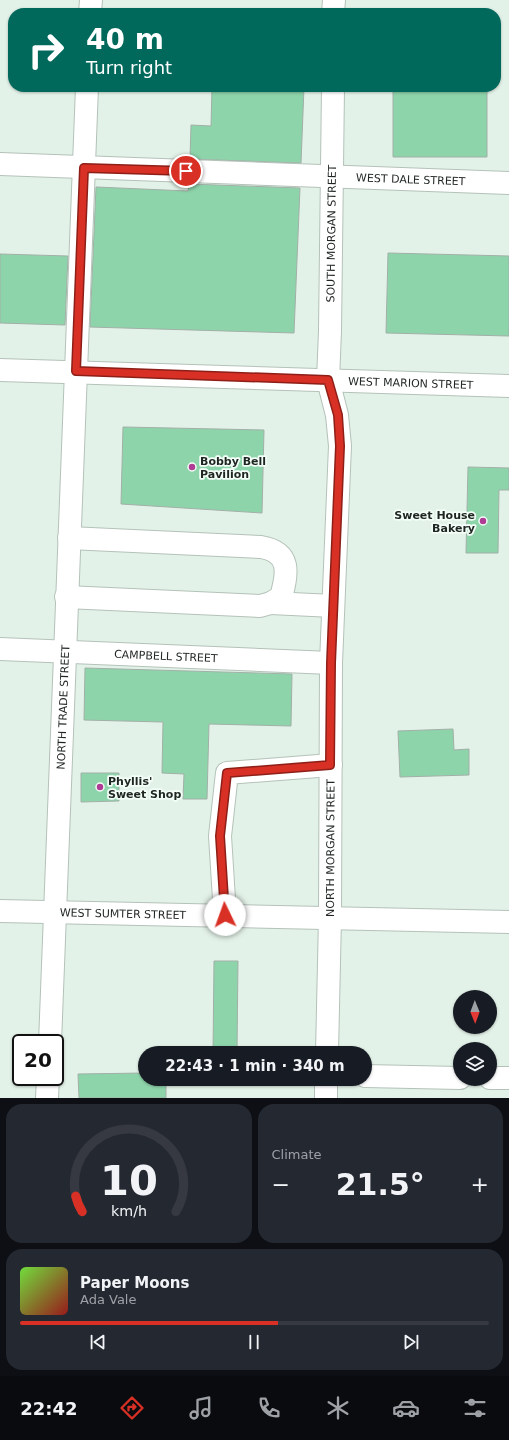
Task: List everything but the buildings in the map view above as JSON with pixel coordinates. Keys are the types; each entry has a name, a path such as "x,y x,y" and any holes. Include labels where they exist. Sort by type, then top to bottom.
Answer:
{"street":[{"name":"NORTH TRADE STREET","path":"50,1034 66,597 87,92"},
{"name":"SOUTH MORGAN STREET","path":"328,380 333,92"},
{"name":"WEST DALE STREET","path":"0,164 509,183"},
{"name":"WEST MARION STREET","path":"0,370 76,371 509,386"},
{"name":"NORTH MORGAN STREET","path":"327,1046 330,917 331,663 340,446 338,415 328,380"},
{"path":"66,597 260,606 271,603 281,597 285,582 286,566 282,557 273,549 261,547 69,538"},
{"path":"271,603 333,606"},
{"name":"CAMPBELL STREET","path":"0,649 331,663"},
{"path":"225,915 220,836 227,773 330,765"},
{"name":"WEST SUMTER STREET","path":"0,911 509,922"},
{"path":"372,1076 453,1078"},
{"path":"497,1078 509,1078"},
{"path":"48,1086 48,1098"},
{"path":"326,1086 326,1098"}],"place":[{"name":"Bobby Bell Pavilion","path":"192,467"},
{"name":"Sweet House Bakery","path":"483,521"},
{"name":"Phyllis' Sweet Shop","path":"100,787"}],"route":[{"path":"186,171 84,168 76,371 328,380 338,415 340,446 331,663 330,765 227,773 220,836 225,915"}]}
